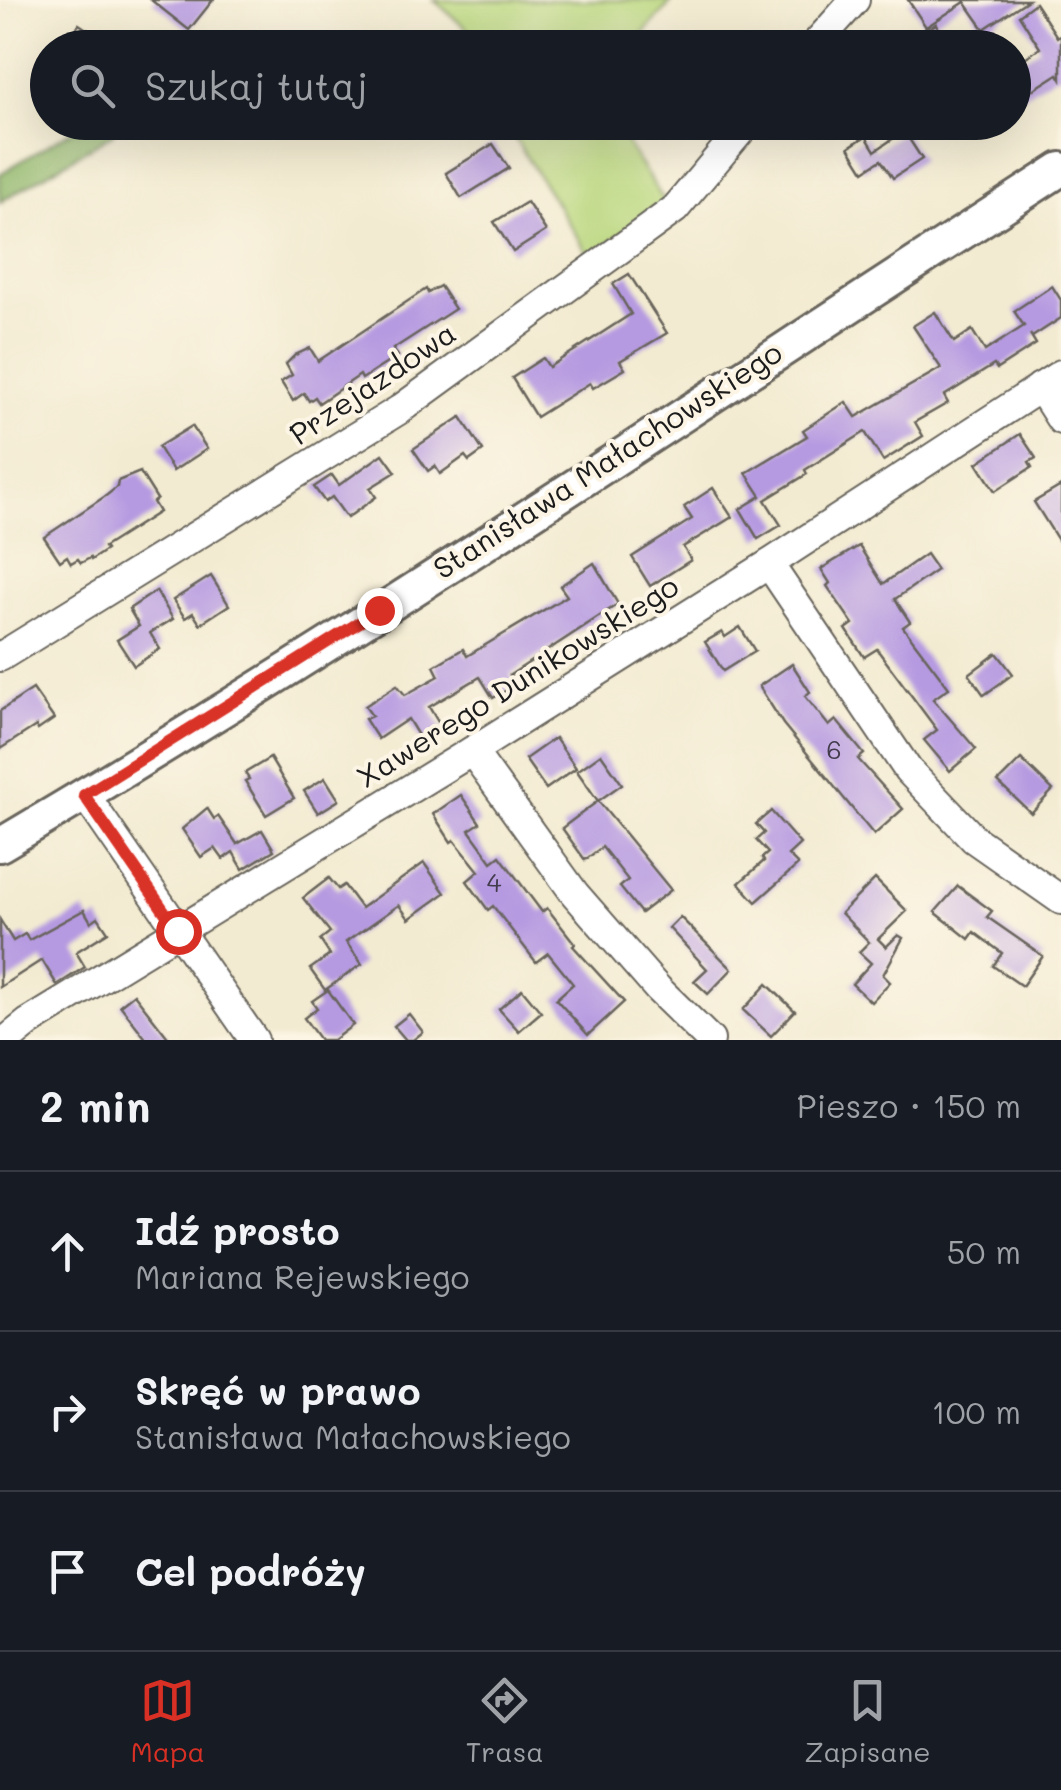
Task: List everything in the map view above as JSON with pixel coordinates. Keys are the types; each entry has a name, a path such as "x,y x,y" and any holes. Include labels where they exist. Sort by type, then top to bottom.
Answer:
{"street":[{"path":"828,30 855,0"},
{"name":"Przejazdowa","path":"0,657 399,410 674,209 733,140"},
{"name":"Stanisława Małachowskiego","path":"0,845 379,610 1061,169"},
{"path":"1051,380 1061,420"},
{"name":"Xawerego Dunikowskiego","path":"7,1040 28,1023 769,564 1051,380"},
{"path":"769,564 908,770 974,838 1061,900"},
{"path":"472,750 576,894 658,989 710,1040"},
{"path":"84,795 254,1040"}],"green space":[{"path":"434,0 673,0 646,30 468,30"},
{"path":"56,140 103,140 0,202 0,174"},
{"path":"516,140 624,140 663,199 675,197 590,257"}],"building":[{"path":"151,0 213,0 189,30"},
{"path":"908,0 1028,0 984,29 965,2 926,27"},
{"path":"1035,3 1057,37 1061,34 1061,79 1058,74 1031,91 1031,54 1040,48 1019,15"},
{"path":"868,140 875,151 891,140 910,140 922,159 893,178 881,160 864,171 849,147"},
{"path":"493,144 509,168 461,198 446,173"},
{"path":"527,202 546,231 513,252 494,222"},
{"path":"629,274 667,333 620,361 625,369 593,388 590,383 536,417 512,378 543,358 549,367 631,314 613,284"},
{"path":"440,286 455,309 393,349 398,356 362,379 360,375 319,403 315,397 309,401 304,393 293,401 281,382 292,375 286,364 295,355 310,348 318,361 426,289 428,293"},
{"path":"1052,286 1061,300 1061,318 1032,337 1030,334 1036,344 944,396 948,403 915,422 923,436 883,461 865,432 805,470 807,474 765,500 781,525 758,539 740,509 761,496 746,473 807,436 803,430 846,402 856,417 941,368 913,326 935,312 954,342 972,330 985,351 1024,326 1014,311"},
{"path":"461,417 483,451 469,461 465,456 440,474 435,466 428,471 413,449"},
{"path":"192,426 207,449 173,471 158,447"},
{"path":"1020,434 1036,458 1029,462 1032,467 995,491 977,463"},
{"path":"383,454 396,472 370,488 376,497 347,518 332,497 325,502 314,487 332,475 339,485"},
{"path":"140,472 157,499 153,502 159,512 104,547 106,550 91,560 71,563 67,556 60,561 44,537 107,495 118,481"},
{"path":"1061,486 1061,545 1034,502"},
{"path":"713,488 732,517 683,547 691,560 650,586 632,557 692,519 684,507"},
{"path":"859,546 883,584 926,554 937,570 895,599 910,622 903,627 949,688 933,699 976,749 950,771 924,740 937,730 877,649 864,657 846,629 853,624 827,586 830,583 821,569"},
{"path":"594,563 618,604 510,675 517,684 493,698 480,677 429,707 443,730 422,742 408,719 378,739 365,719 372,716 365,706 397,685 405,695 439,676 434,666 463,649 467,656 567,596 560,586"},
{"path":"211,576 229,605 200,624 193,613 185,618 173,600"},
{"path":"156,591 173,619 150,633 160,649 134,666 117,640 139,626 129,609"},
{"path":"740,627 755,651 723,671 705,642 722,632 725,637"},
{"path":"997,653 1013,674 984,695 969,674"},
{"path":"792,664 810,692 805,696 829,726 836,720 864,754 858,759 903,809 874,835 783,724 759,686"},
{"path":"33,689 54,719 0,749 0,711"},
{"path":"555,738 576,768 546,789 525,759"},
{"path":"601,754 622,784 598,801 577,771"},
{"path":"270,758 294,798 266,815 245,781 249,779 245,773"},
{"path":"1021,759 1053,790 1031,813 998,782"},
{"path":"325,778 339,800 318,813 304,791"},
{"path":"461,795 480,823 469,830 492,862 500,856 542,912 547,908 573,946 624,1002 588,1035 556,999 573,984 548,953 536,962 493,906 488,910 467,881 479,871 454,840 451,842 433,814"},
{"path":"598,801 671,890 641,913 620,887 628,880 602,847 585,860 562,828"},
{"path":"207,808 214,819 218,816 237,844 262,830 274,850 243,869 233,852 223,859 215,848 201,857 182,829"},
{"path":"771,811 800,844 788,855 798,865 756,902 739,883 768,853 756,840 764,833 756,824"},
{"path":"424,863 445,893 409,919 399,905 346,942 362,964 325,990 310,969 330,955 320,940 330,932 303,898 329,878 338,889 344,885 361,908"},
{"path":"875,879 907,911 878,939 886,947 898,935 903,938 883,975 890,982 871,1002 852,984 871,963 859,952 869,942 841,913"},
{"path":"958,886 992,911 987,917 1043,956 1022,986 993,966 1002,953 974,932 969,939 935,912"},
{"path":"84,910 91,922 98,917 108,932 76,952 85,967 57,985 42,960 0,987 0,920 13,941 25,934 29,940"},
{"path":"680,917 732,969 708,994 694,981 707,969 669,928"},
{"path":"767,984 795,1011 771,1036 743,1010"},
{"path":"522,989 541,1012 519,1031 499,1009"},
{"path":"328,990 353,1025 333,1040 320,1040 304,1018 317,1008 312,1001"},
{"path":"134,994 170,1040 147,1040 120,1005"},
{"path":"409,1014 423,1032 413,1040 406,1040 394,1026"}],"route":[{"path":"178,931 84,795 379,610"}]}
